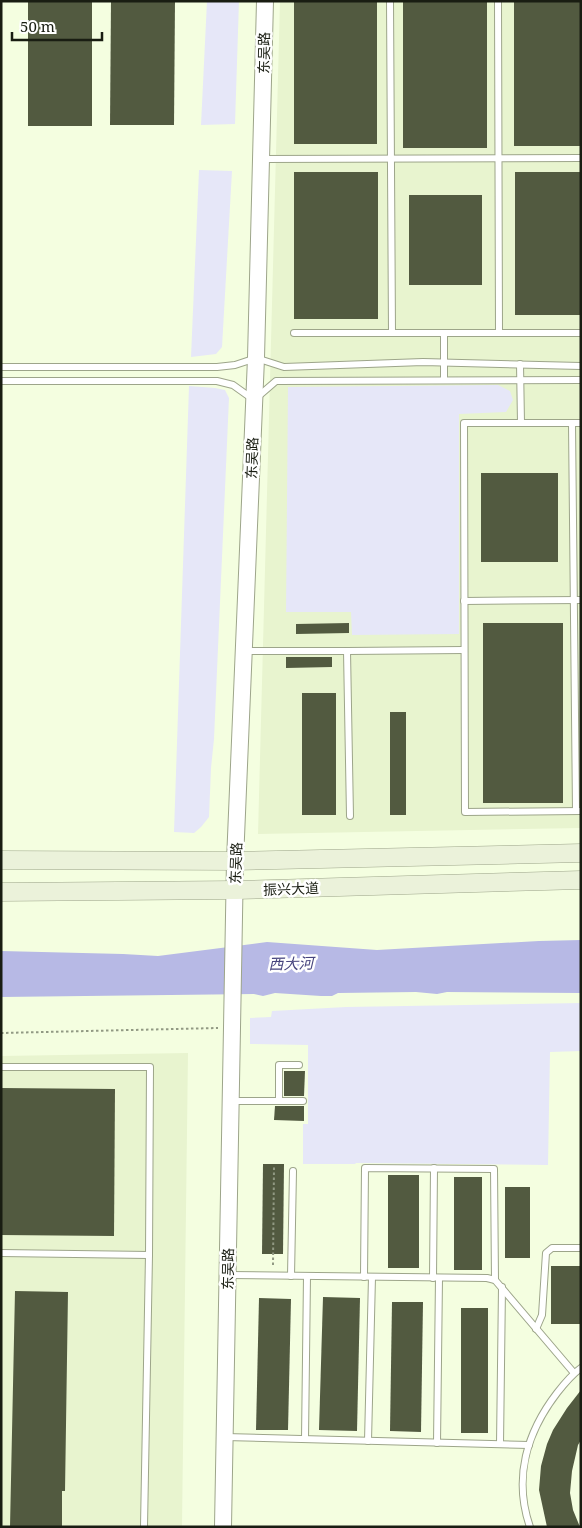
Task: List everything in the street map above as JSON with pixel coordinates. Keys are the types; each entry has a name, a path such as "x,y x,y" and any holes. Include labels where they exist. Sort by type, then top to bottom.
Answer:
{"main road":[{"path":"1,860 235,861 581,853"},
{"name":"振兴大道","path":"1,892 235,890 581,880"}],"street":[{"name":"东吴路","path":"223,1527 235,861 256,358 265,1"}],"lane":[{"path":"390,1 392,333"},
{"path":"498,1 499,333"},
{"path":"261,159 581,158"},
{"path":"294,333 581,333"},
{"path":"444,333 444,380"},
{"path":"1,368 217,368 235,365 256,358 284,367 444,363 581,366"},
{"path":"520,364 521,423"},
{"path":"1,381 217,381 233,385 254,400 276,381 581,380"},
{"path":"572,423 577,600 578,811 465,812 464,423 521,423 572,423 581,423"},
{"path":"464,601 577,600"},
{"path":"244,651 464,650"},
{"path":"347,651 350,816"},
{"path":"279,1101 279,1065 299,1065"},
{"path":"1,1067 150,1067 144,1527"},
{"path":"231,1101 303,1101"},
{"path":"364,1277 365,1168 494,1169 495,1280"},
{"path":"434,1168 437,1443"},
{"path":"291,1276 293,1171"},
{"path":"536,1329 542,1315 546,1253 552,1248 581,1248"},
{"path":"1,1253 149,1255"},
{"path":"228,1275 495,1280 574,1373"},
{"path":"305,1440 307,1276"},
{"path":"368,1441 372,1277"},
{"path":"500,1444 502,1287"},
{"path":"530,1527 526,1515 523,1491 524,1463 531,1437 547,1407 574,1373 581,1368"},
{"path":"224,1437 529,1445"}],"path":[{"path":"1,1033 233,1028"},
{"path":"273,1275 274,1166"}],"shaded area":[{"path":"207,1 239,1 235,124 201,125"},
{"path":"280,1 581,1 581,828 258,834"},
{"path":"199,170 232,171 222,347 216,354 191,357"},
{"path":"498,385 510,391 513,400 506,412 459,414 459,634 352,635 351,612 286,612 288,387"},
{"path":"189,386 225,390 229,398 209,817 194,833 174,832"},
{"path":"581,1003 581,1051 550,1052 548,1165 303,1164 303,1124 308,1124 308,1045 250,1044 250,1018 271,1017 272,1011 346,1007"},
{"path":"188,1053 182,1527 1,1527 1,1056"}],"water":[{"name":"西大河","path":"581,940 581,993 447,992 437,994 416,992 338,993 332,996 275,993 263,996 254,994 1,997 1,951 158,956 267,942 377,950"}],"building":[{"path":"28,1 92,1 92,126 28,126"},
{"path":"111,1 175,1 174,125 110,125"},
{"path":"294,1 377,1 377,144 294,144"},
{"path":"403,1 487,1 487,148 403,148"},
{"path":"514,1 581,1 581,146 514,146"},
{"path":"294,172 378,172 378,319 294,319"},
{"path":"515,172 581,172 581,315 515,315"},
{"path":"409,195 482,195 482,285 409,285"},
{"path":"481,473 558,473 558,562 481,562"},
{"path":"349,623 349,633 296,634 296,624"},
{"path":"483,623 563,623 563,803 483,803"},
{"path":"286,657 332,657 332,667 286,668"},
{"path":"302,693 336,693 336,815 302,815"},
{"path":"390,712 406,712 406,815 390,815"},
{"path":"284,1071 305,1071 304,1096 284,1096"},
{"path":"1,1088 115,1089 114,1236 1,1235"},
{"path":"275,1106 304,1106 304,1121 274,1120"},
{"path":"263,1164 284,1164 283,1254 262,1254"},
{"path":"388,1175 419,1175 419,1268 388,1268"},
{"path":"454,1177 482,1177 482,1270 454,1270"},
{"path":"505,1187 530,1187 530,1258 505,1258"},
{"path":"551,1266 581,1266 581,1324 551,1324"},
{"path":"15,1291 68,1292 65,1491 62,1491 62,1527 10,1527"},
{"path":"323,1297 360,1298 357,1431 319,1430"},
{"path":"259,1298 291,1299 288,1430 256,1430"},
{"path":"392,1302 423,1302 421,1432 390,1431"},
{"path":"461,1308 488,1308 488,1433 461,1433"},
{"path":"581,1390 581,1440 572,1471 570,1493 573,1510 580,1527 547,1527 539,1490 541,1466 553,1430"}]}
